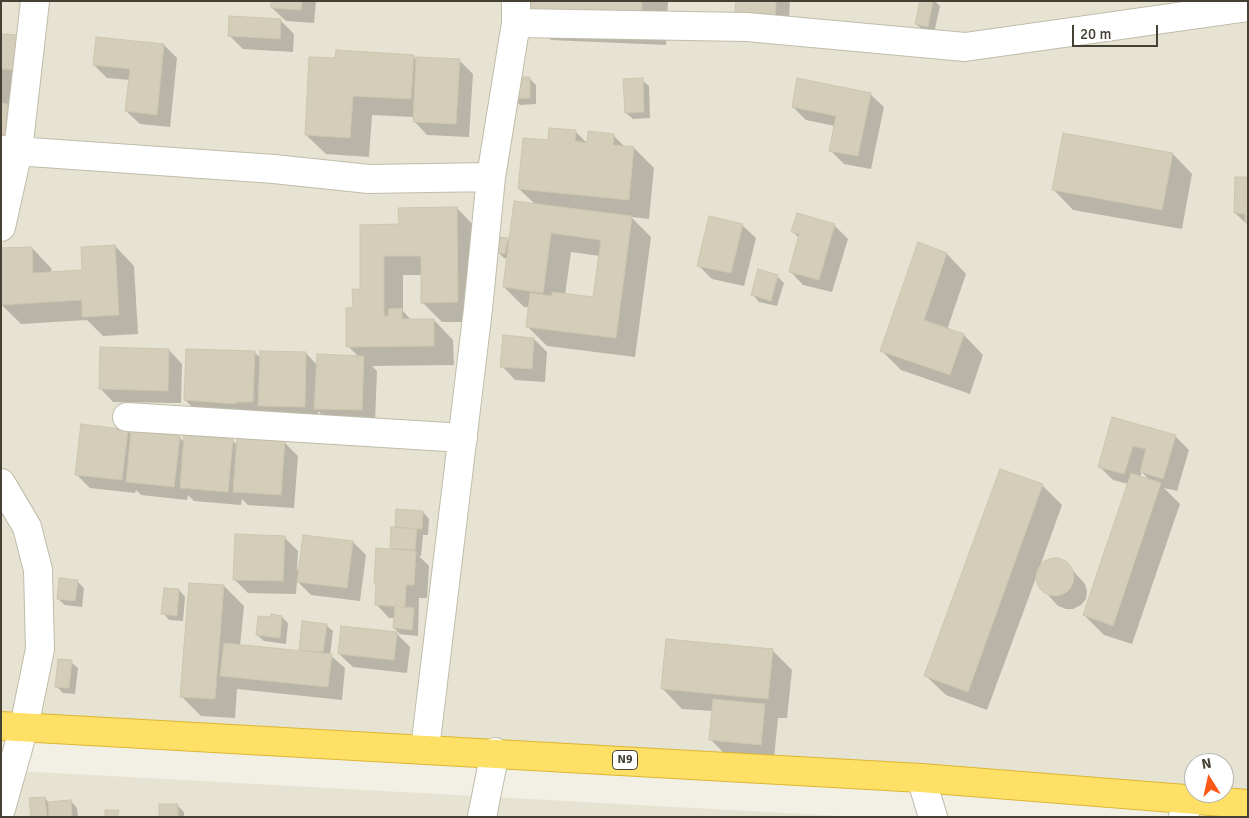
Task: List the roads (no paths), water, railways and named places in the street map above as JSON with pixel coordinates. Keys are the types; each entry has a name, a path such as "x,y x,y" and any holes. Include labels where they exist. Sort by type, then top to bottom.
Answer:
{"highway":[{"name":"N9","path":"13,726 495,752 921,778 1186,808 1248,804"}],"street":[{"path":"1,227 9,151 35,1"},
{"path":"425,749 478,309 491,177 516,12 748,27 965,47 1248,7"},
{"path":"9,151 274,169 369,179 491,177"},
{"path":"127,416 463,438"},
{"path":"1,483 26,527 38,570 40,649 13,726 1,809"},
{"path":"482,817 495,752"},
{"path":"921,778 934,817"}]}
